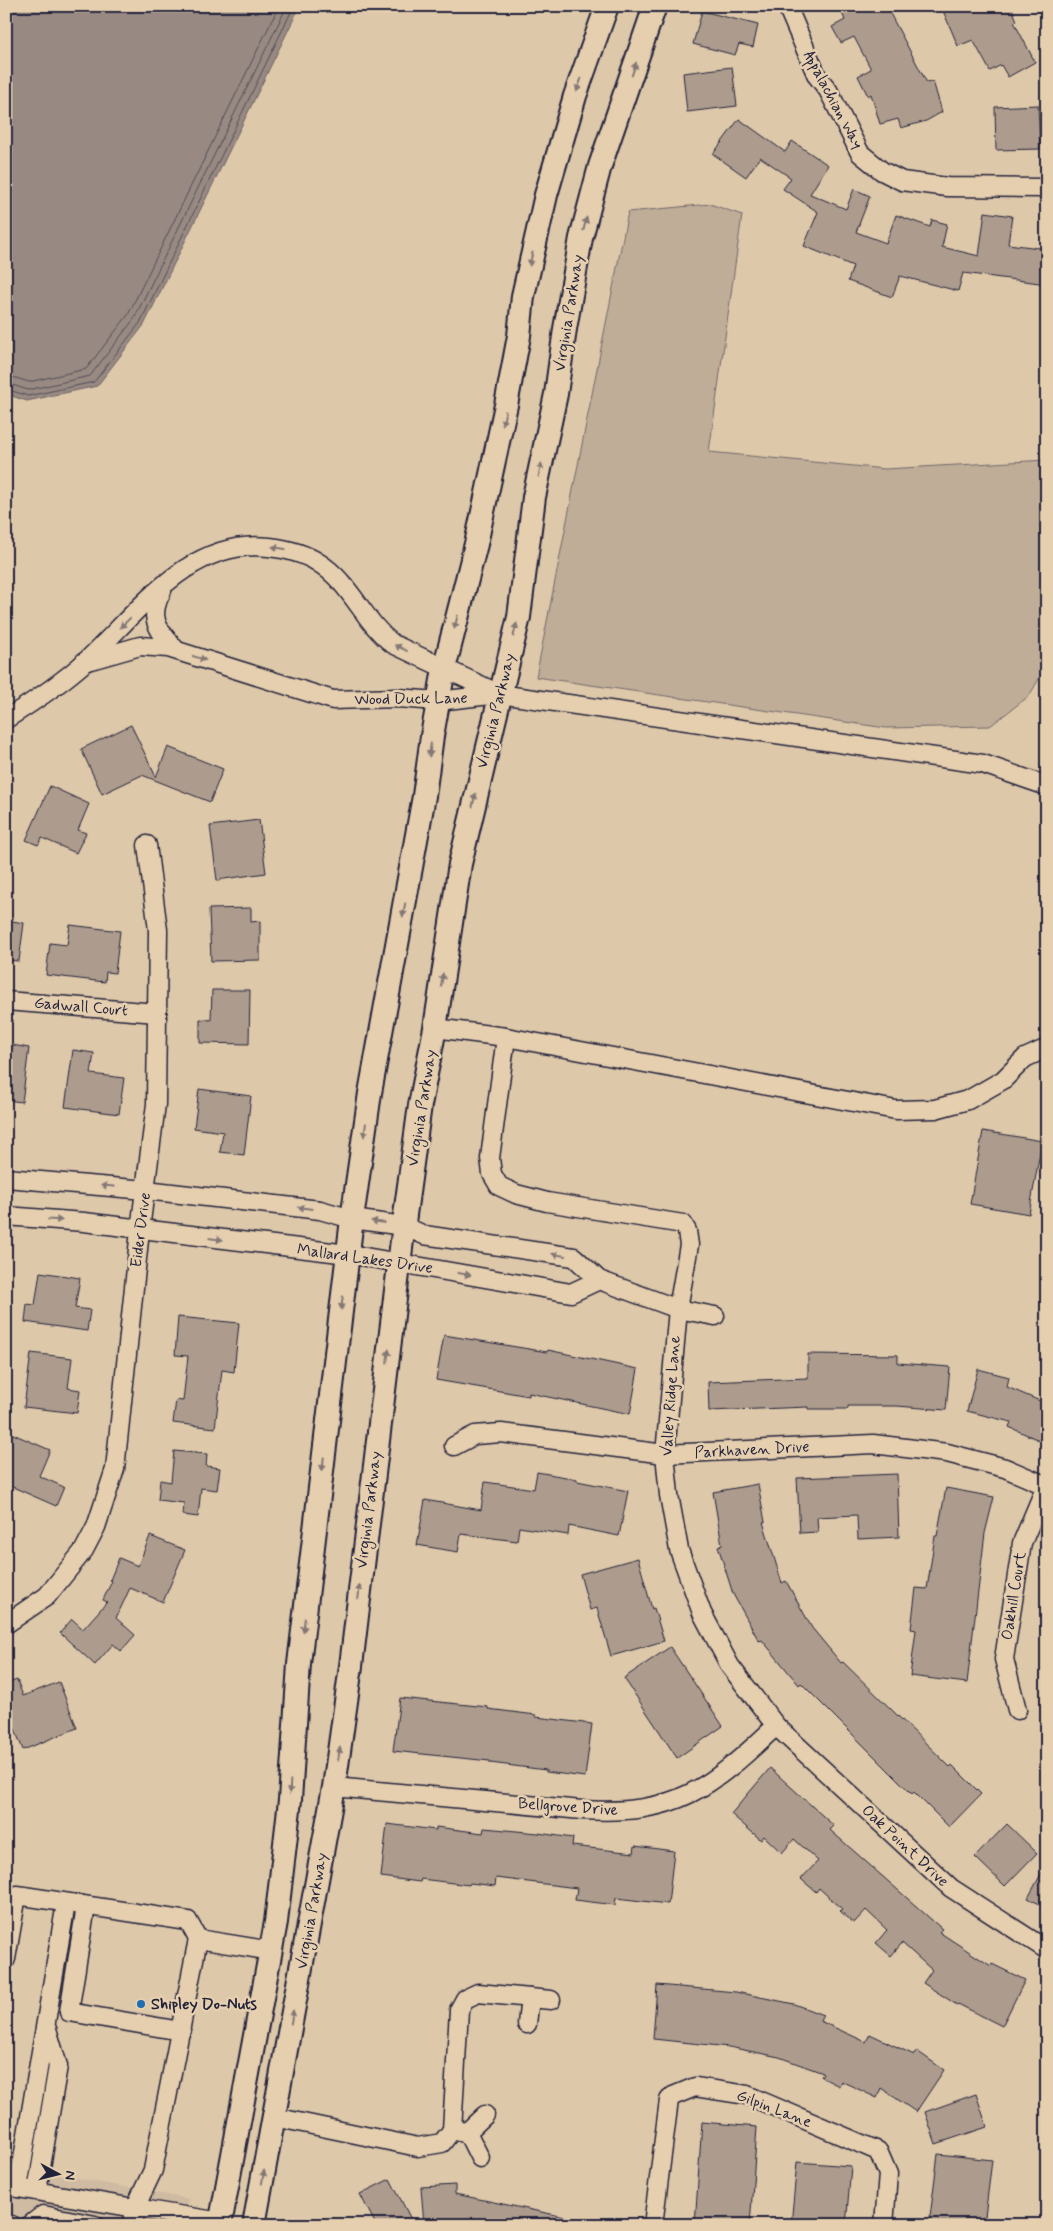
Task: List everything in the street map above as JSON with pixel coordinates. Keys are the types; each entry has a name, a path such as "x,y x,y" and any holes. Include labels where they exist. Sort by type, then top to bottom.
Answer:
{"main road":[{"name":"Virginia Parkway","path":"226,2224 252,2058 272,1951 290,1800 299,1664 352,1219 370,1093 424,796 444,669 476,544 506,405 519,336 523,296 546,195 576,96 607,6"},
{"name":"Virginia Parkway","path":"254,2225 334,1787 420,1105 435,1028 460,864 499,694 519,617 534,497 556,394 581,238 600,166 655,6"},
{"path":"252,2058 284,2064"}],"street":[{"name":"Appalachian Way","path":"787,6 817,76 828,90 860,152 882,171 902,181 947,187 1047,188"},
{"name":"Wood Duck Lane","path":"6,719 84,662 178,572 207,556 233,547 254,545 298,552 318,562 338,577 378,633 393,644 499,694"},
{"name":"Wood Duck Lane","path":"166,584 156,602 154,616 158,630 176,650"},
{"name":"Wood Duck Lane","path":"84,662 140,646 161,647 176,650 333,700 397,698 438,701 499,694"},
{"path":"499,694 983,764 1047,786"},
{"name":"Eider Drive","path":"6,1624 47,1596 84,1550 96,1527 115,1469 140,1230 156,1104 158,930 148,845"},
{"name":"Gadwall Court","path":"6,1001 156,1013"},
{"path":"435,1028 506,1037 896,1110 935,1109 968,1100 1003,1080 1025,1058 1047,1048"},
{"name":"Valley Ridge Lane","path":"506,1037 490,1158 492,1174 499,1186 516,1194 548,1202 683,1224 688,1231 689,1245 678,1309 665,1454 675,1531 679,1550 696,1600 730,1666 776,1726"},
{"path":"6,1178 146,1190 320,1210 352,1219 404,1226 424,1235 574,1258 599,1280 678,1309 715,1316"},
{"name":"Mallard Lakes Drive","path":"6,1216 84,1222 348,1254 572,1293 599,1280"},
{"name":"Parkhaven Drive","path":"454,1446 475,1435 501,1433 665,1454 874,1444 947,1453 1005,1468 1046,1486"},
{"name":"Oakhill Court","path":"1017,1710 1004,1659 1022,1543 1046,1486"},
{"name":"Bellgrove Drive","path":"334,1787 582,1810 643,1809 677,1800 709,1783 737,1762 776,1726"},
{"name":"Oak Point Drive","path":"776,1726 951,1888 1047,1950"},
{"path":"6,1959 17,1895 188,1921 198,1939 153,2170 134,2216"},
{"path":"66,1902 46,2024 12,2187 38,2191 134,2216 226,2224"},
{"path":"86,1906 69,2012 181,2031"},
{"path":"198,1939 272,1951"},
{"path":"480,2158 459,2131 459,2010 465,1999 478,1993 552,2000"},
{"path":"527,2024 530,1998"},
{"path":"38,2191 58,2066 46,2024"},
{"name":"Gilpin Lane","path":"653,2225 670,2100 674,2096 695,2087 747,2095 878,2151 888,2174 884,2225"},
{"path":"274,2117 418,2147 442,2143 485,2116"},
{"path":"30,2225 43,2215 95,2225"},
{"path":"6,2224 12,2225"}],"shaded area":[{"path":"710,204 742,215 709,452 885,469 1047,460 1047,665 1029,696 990,726 886,728 536,677 628,212"},
{"path":"6,2165 189,2199 184,2225 6,2225"}],"water":[{"path":"6,6 300,6 144,325 97,386 27,401 6,394"}],"building":[{"path":"839,6 886,6 927,83 933,81 942,112 926,121 901,128 898,119 880,124 871,94 868,96 858,76 871,69 854,37 841,43 832,27 845,20"},
{"path":"941,6 1011,6 1017,21 1014,22 1035,62 1008,77 1001,65 990,71 973,40 958,46"},
{"path":"702,11 758,25 753,47 739,44 735,55 693,44"},
{"path":"732,67 737,106 687,112 683,73"},
{"path":"1038,105 1040,149 996,150 995,107"},
{"path":"739,119 785,152 792,141 828,165 810,194 846,209 854,189 870,196 856,232 886,243 896,215 930,227 932,220 947,224 942,247 979,256 985,212 1012,216 1008,244 1047,249 1047,284 963,273 958,291 900,276 892,297 848,281 853,266 804,246 818,212 783,189 791,178 760,157 746,177 713,154"},
{"path":"131,725 156,777 168,747 223,769 210,802 142,775 102,794 81,749"},
{"path":"50,786 89,804 78,830 86,833 76,853 42,838 38,845 26,840"},
{"path":"259,820 266,873 217,880 210,826"},
{"path":"251,908 251,922 260,921 260,960 211,961 209,909"},
{"path":"6,920 24,923 19,961 6,960"},
{"path":"70,925 120,931 115,973 106,972 105,982 46,975 50,943 67,945"},
{"path":"212,990 250,990 249,1044 200,1043 200,1019 211,1020"},
{"path":"12,1045 29,1048 22,1102 6,1100 6,1056 11,1056"},
{"path":"73,1050 94,1053 91,1074 124,1078 119,1114 65,1107"},
{"path":"199,1089 251,1096 244,1155 220,1152 223,1132 194,1128"},
{"path":"983,1131 1042,1141 1029,1214 970,1204"},
{"path":"40,1272 80,1278 75,1308 90,1310 87,1331 25,1322 27,1304 35,1305"},
{"path":"178,1317 239,1323 234,1372 222,1370 215,1428 173,1423 176,1400 183,1401 188,1356 175,1355"},
{"path":"444,1335 547,1352 548,1350 638,1369 630,1414 529,1393 529,1396 436,1380"},
{"path":"31,1353 72,1358 68,1388 80,1390 77,1413 24,1407"},
{"path":"808,1354 898,1355 898,1363 950,1367 946,1410 897,1406 848,1406 848,1409 808,1409 808,1407 709,1411 708,1382 808,1378"},
{"path":"978,1369 1009,1377 1007,1387 1047,1404 1047,1423 1039,1440 1009,1427 1011,1422 967,1411"},
{"path":"6,1431 50,1450 39,1476 64,1487 56,1506 6,1484"},
{"path":"174,1451 207,1454 206,1466 220,1468 217,1490 201,1488 198,1517 183,1515 184,1503 158,1500 160,1480 171,1482"},
{"path":"537,1472 628,1491 619,1536 569,1526 568,1535 519,1527 517,1541 461,1534 458,1552 417,1545 425,1500 481,1510 485,1482 534,1489"},
{"path":"897,1474 899,1537 858,1539 857,1515 817,1517 818,1532 800,1533 797,1478"},
{"path":"758,1484 765,1522 763,1522 782,1583 786,1581 812,1628 841,1663 843,1662 950,1767 952,1765 981,1794 949,1827 914,1792 912,1794 801,1683 799,1685 762,1640 759,1641 733,1594 718,1546 722,1545 713,1492"},
{"path":"946,1488 994,1497 985,1533 967,1683 910,1676 916,1630 911,1629 916,1588 927,1589 935,1536 937,1536"},
{"path":"150,1536 185,1550 163,1602 130,1588 116,1618 135,1635 121,1651 113,1644 95,1665 60,1633 72,1619 83,1629 107,1602 103,1600 112,1581 110,1580 119,1558 138,1566"},
{"path":"638,1558 652,1609 654,1608 664,1641 611,1656 597,1608 590,1610 580,1574"},
{"path":"670,1647 723,1726 677,1758 624,1678"},
{"path":"17,1680 23,1696 59,1682 77,1728 23,1750 6,1706 6,1684"},
{"path":"400,1698 488,1707 488,1709 536,1715 536,1717 592,1724 585,1777 490,1763 490,1761 393,1751"},
{"path":"770,1768 834,1826 830,1830 942,1929 939,1932 991,1966 992,1964 1025,1980 1002,2026 957,2005 923,1983 932,1970 902,1943 891,1956 876,1943 887,1930 866,1910 854,1923 819,1888 816,1892 801,1879 818,1861 794,1839 782,1853 764,1836 761,1840 731,1814"},
{"path":"387,1824 436,1830 436,1827 483,1833 484,1828 538,1833 573,1838 572,1846 634,1853 635,1846 674,1851 668,1904 616,1898 615,1905 575,1900 577,1888 496,1878 495,1886 421,1879 420,1882 381,1877"},
{"path":"1007,1824 1037,1853 1005,1886 975,1857"},
{"path":"1047,1863 1047,1908 1028,1898"},
{"path":"657,1985 736,1992 794,2004 823,2015 820,2021 866,2042 870,2034 914,2055 917,2051 944,2070 916,2112 881,2088 877,2098 841,2081 839,2086 821,2077 823,2073 779,2057 729,2047 653,2039"},
{"path":"976,2094 987,2127 936,2144 925,2112"},
{"path":"702,2122 757,2127 750,2225 695,2225"},
{"path":"938,2154 992,2160 984,2225 929,2225"},
{"path":"797,2162 851,2166 846,2225 791,2225"},
{"path":"390,2179 414,2225 376,2225 360,2194"},
{"path":"455,2185 455,2194 570,2218 569,2225 424,2225 421,2187"}],"place":[{"name":"Shipley Do-Nuts","path":"141,2004"}]}
